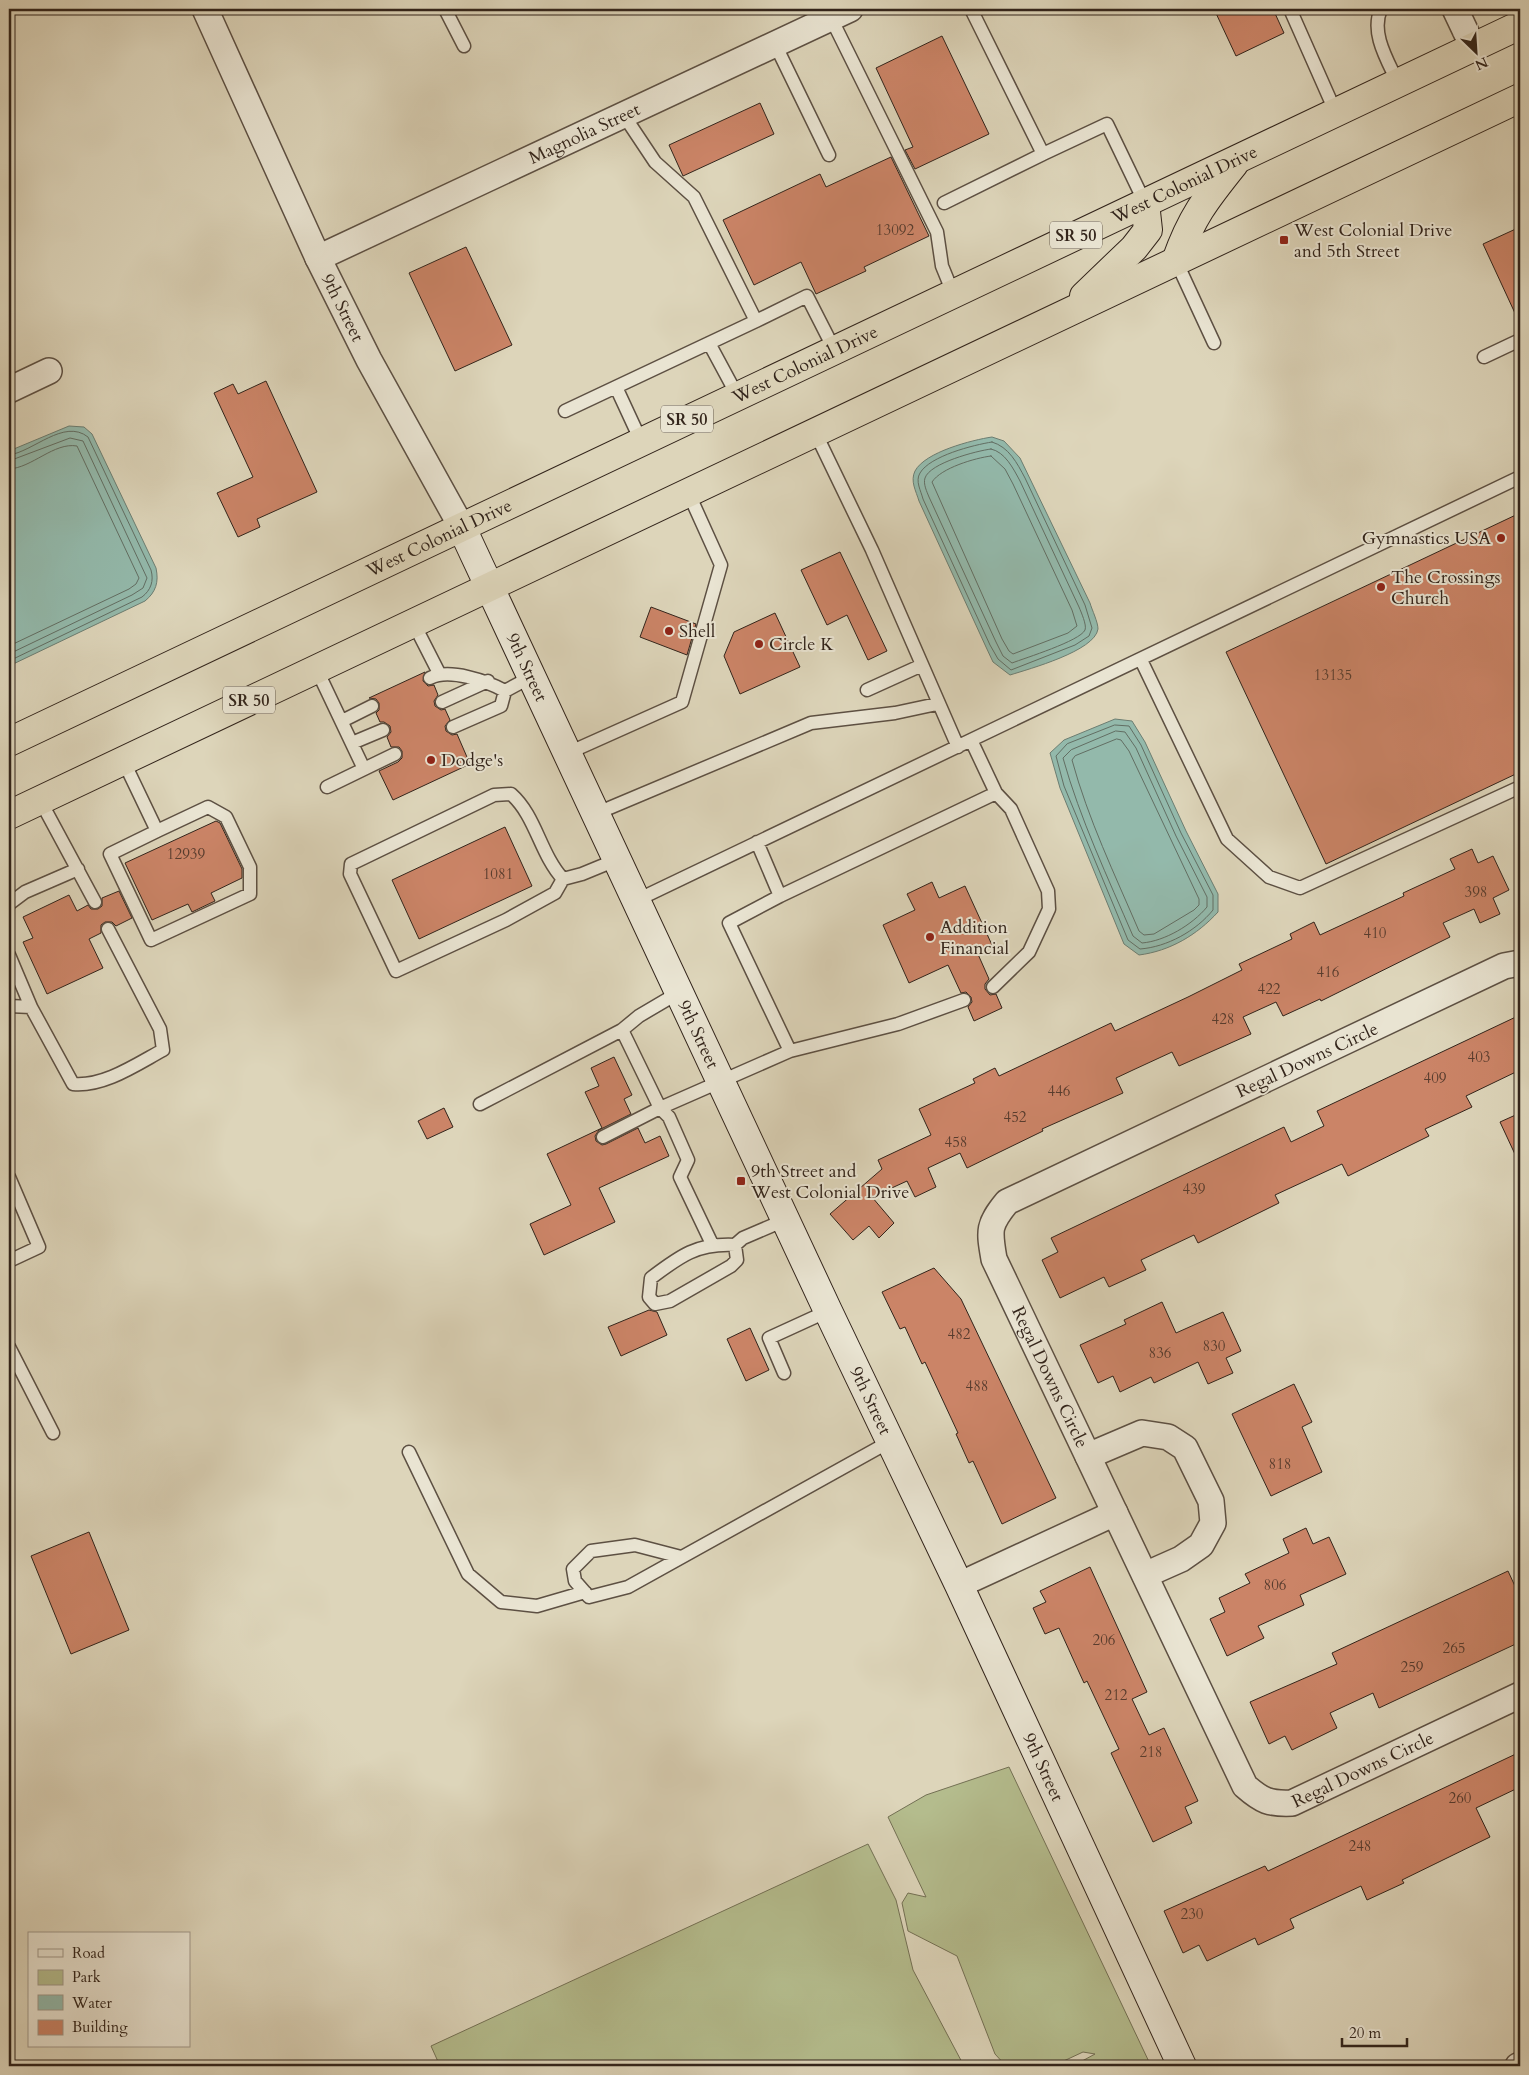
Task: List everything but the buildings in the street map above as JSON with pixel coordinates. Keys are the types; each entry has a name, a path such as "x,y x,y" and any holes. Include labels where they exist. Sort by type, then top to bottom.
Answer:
{"highway":[{"name":"West Colonial Drive","path":"9,742 736,395 1520,25"},
{"name":"SR 50","path":"9,815 412,622 1520,98"},
{"path":"1176,262 1187,230 1200,206 1238,159"},
{"path":"1069,311 1134,248 1148,230 1145,202"}],"street":[{"name":"9th Street","path":"205,9 318,258 369,360 461,526 568,753 634,901 959,1585 1182,2066"},
{"path":"1455,9 1473,47"},
{"name":"Magnolia Street","path":"318,258 841,13"},
{"path":"9,390 49,371"},
{"name":"Regal Downs Circle","path":"1520,963 1504,966 1007,1202 993,1218 990,1235 994,1259 1245,1786 1271,1804 1292,1803 1520,1695"},
{"path":"1088,1456 1142,1433 1168,1437 1185,1448 1211,1501 1213,1523 1201,1545 1181,1559 1144,1575"},
{"path":"959,1585 1115,1513"}],"lane":[{"path":"445,9 464,46"},
{"path":"972,9 1043,154"},
{"path":"1290,9 1336,113"},
{"path":"1381,9 1377,18 1379,38 1398,83"},
{"path":"841,13 937,232 942,266 953,293"},
{"path":"774,44 829,154"},
{"path":"623,114 655,162 694,197 756,320"},
{"path":"944,203 1107,124 1145,202"},
{"path":"1176,262 1214,343"},
{"path":"565,411 808,296 834,349"},
{"path":"1484,357 1520,340"},
{"path":"710,343 736,395"},
{"path":"616,387 641,441"},
{"path":"815,432 872,550 920,666 958,747"},
{"path":"634,901 1520,477"},
{"path":"568,753 682,702 721,565 688,492"},
{"path":"412,622 435,675 488,681 505,691"},
{"path":"1141,660 1227,839 1269,877 1300,888 1520,788"},
{"path":"867,690 920,666"},
{"path":"316,668 364,769"},
{"path":"453,727 500,706 505,691 531,677"},
{"path":"442,702 488,681"},
{"path":"595,814 811,723 895,713 937,704"},
{"path":"342,722 372,706"},
{"path":"352,743 383,730"},
{"path":"971,740 996,793 1011,809 1048,891 1050,910 1029,952 992,987"},
{"path":"327,787 394,754"},
{"path":"123,760 157,831"},
{"path":"790,1051 729,923 780,896 996,793"},
{"path":"563,879 552,868 520,802 511,794 494,795 351,864 350,874 396,971 522,911 555,893 563,879 582,874 616,860"},
{"path":"40,800 95,902"},
{"path":"208,807 226,816 250,867 250,894 152,940 110,854 157,831 208,807"},
{"path":"757,842 780,896"},
{"path":"9,904 25,892 78,869"},
{"path":"9,956 31,1008 73,1084 87,1086 129,1068 163,1050 160,1029 108,929"},
{"path":"480,1104 622,1030 639,1016 678,993"},
{"path":"603,1137 660,1108 790,1051 898,1024 964,1000"},
{"path":"9,1006 31,1008"},
{"path":"622,1030 660,1108 669,1117 688,1160 680,1177 712,1244"},
{"path":"9,1177 40,1247 9,1261"},
{"path":"735,1245 737,1260 731,1266 670,1301 655,1304 649,1297 651,1278 679,1256 712,1244 735,1245 743,1238 785,1220"},
{"path":"784,1373 769,1338 828,1311"},
{"path":"9,1347 52,1433"},
{"path":"682,1557 635,1545 590,1551 573,1569 575,1581 589,1597 628,1587 890,1442"},
{"path":"409,1452 468,1574 501,1602 538,1606 585,1592"}],"green space":[{"path":"1009,1767 1151,2066 1073,2066 1095,2054 1083,2052 1053,2066 1006,2066 995,2054 957,1956 908,1931 902,1903 908,1893 926,1897 888,1817 926,1795"},
{"path":"868,1844 896,1900 913,1970 964,2066 440,2066 431,2046"}],"water":[{"path":"69,426 84,427 92,434 156,568 156,586 152,594 145,601 9,666 9,451"},
{"path":"992,437 1004,441 1020,458 1090,603 1098,629 1094,637 1086,645 1074,652 1010,675 993,662 919,501 913,482 915,471 928,458 961,444"},
{"path":"1115,719 1132,721 1145,742 1186,831 1218,894 1218,912 1192,935 1172,946 1139,955 1124,944 1060,788 1050,753 1064,740"}],"place":[{"name":"West Colonial Drive and 5th Street","path":"1284,240"},
{"name":"Gymnastics USA","path":"1501,538"},
{"name":"The Crossings Church","path":"1381,587"},
{"name":"Shell","path":"669,631"},
{"name":"Circle K","path":"759,644"},
{"name":"Dodge's","path":"431,760"},
{"name":"Addition Financial","path":"930,937"},
{"name":"9th Street and West Colonial Drive","path":"741,1181"}]}
